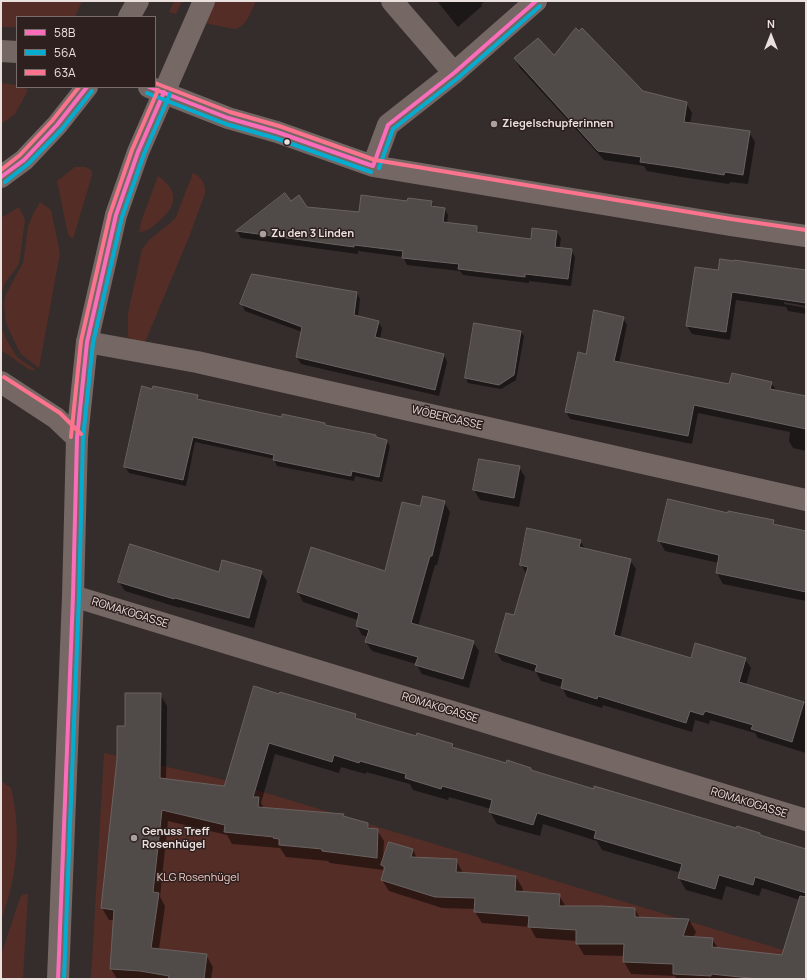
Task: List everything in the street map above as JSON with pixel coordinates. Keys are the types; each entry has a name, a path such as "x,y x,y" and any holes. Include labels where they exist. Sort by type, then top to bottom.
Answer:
{"main road":[{"path":"130,16 138,1"},
{"path":"58,979 73,596 77,438 87,342 116,215 138,152 157,90 204,1"},
{"path":"1,177 24,160 57,125 86,88"}],"street":[{"path":"392,1 454,73"},
{"path":"373,166 388,125 454,73 536,1"},
{"path":"1,51 16,52"},
{"path":"157,90 228,118 277,132 373,166 730,225 806,236"},
{"name":"WÖBERGASSE","path":"87,342 197,362 806,500"},
{"path":"1,382 56,418 77,438"},
{"name":"ROMAKOGASSE","path":"73,596 806,820"}],"green space":[{"path":"1,1 82,1 75,16 16,16 16,27 1,27"},
{"path":"174,1 182,1 176,14 169,12"},
{"path":"215,1 256,1 245,22 238,28 234,29 205,23"},
{"path":"1,83 16,85 16,88 24,88 28,90 15,114 1,124"},
{"path":"75,167 86,167 92,171 92,175 73,239 68,235 57,181"},
{"path":"193,173 203,181 205,194 189,237 145,342 135,340 128,337 128,313 142,249 149,240 176,217"},
{"path":"158,176 170,187 173,193 172,205 169,211 154,226 139,232 142,219"},
{"path":"40,202 51,210 60,253 39,368 21,354 18,349 6,323 4,305 5,296 23,263 28,227"},
{"path":"19,207 25,220 20,257 18,266 5,283 1,294 1,218"},
{"path":"1,326 6,339 17,357 36,370 30,370 1,350"},
{"name":"KLG Rosenhügel","path":"104,753 217,778 806,957 806,979 91,979"},
{"path":"1,781 11,788 17,838 11,888 1,920"},
{"path":"28,894 23,979 1,979 1,955 21,896"}],"building":[{"path":"576,28 579,31 582,28 643,91 687,102 684,122 750,131 743,175 725,172 724,175 640,162 641,157 598,151 514,58 538,38 554,55"},
{"path":"285,193 291,201 299,195 307,207 359,212 361,195 407,201 408,198 432,201 431,206 445,208 443,222 477,226 477,232 531,239 532,228 557,231 555,247 572,249 568,279 525,274 525,277 458,269 459,264 402,258 403,251 354,245 354,247 236,231"},
{"path":"720,259 806,270 806,303 732,292 726,332 686,326 695,267 718,270"},
{"path":"252,274 357,292 354,315 379,321 375,337 444,354 435,390 296,357 302,327 240,304"},
{"path":"594,310 624,317 614,361 729,384 732,373 772,382 770,389 806,396 806,429 694,405 688,436 565,412 578,352 586,354"},
{"path":"474,323 521,331 514,375 499,385 465,378"},
{"path":"142,386 152,389 153,386 198,395 197,399 282,417 282,414 325,423 325,425 376,435 376,437 387,440 379,477 352,471 351,476 273,460 274,455 193,437 183,480 124,467"},
{"path":"479,459 520,466 514,498 473,490"},
{"path":"423,496 445,501 432,556 430,556 411,623 474,641 463,679 415,665 418,657 365,642 369,630 356,626 359,613 297,592 311,547 385,571 402,502 420,506"},
{"path":"668,499 728,513 728,511 774,520 773,524 806,531 806,592 716,573 719,555 658,541"},
{"path":"527,528 581,540 579,547 631,559 614,635 691,658 695,643 746,658 739,682 804,702 792,742 751,729 753,725 705,711 703,715 690,711 686,723 598,696 597,699 561,688 563,679 535,671 537,665 495,652 506,613 514,615 528,567 520,565"},
{"path":"130,544 219,572 222,560 262,571 249,618 175,598 174,599 118,582"},
{"path":"254,686 356,714 355,718 416,736 417,733 453,744 452,747 506,763 507,760 531,768 531,770 594,789 594,786 736,828 737,826 760,833 760,835 806,849 806,893 755,877 753,885 719,875 715,889 678,878 682,864 594,838 596,831 537,813 533,825 489,812 492,800 442,786 441,789 405,778 406,774 360,761 359,763 334,755 332,762 269,743 253,797 259,797 258,807 344,814 343,816 368,823 368,828 378,829 377,858 322,851 322,849 279,845 279,839 273,838 274,837 224,832 225,825 162,810 153,892 159,893 151,948 207,954 204,979 168,979 169,976 140,971 110,969 114,910 101,908 117,759 117,726 125,726 125,693 161,693 160,778 224,786"},
{"path":"389,842 413,849 411,857 457,859 456,872 516,876 515,891 560,894 559,906 635,908 635,917 689,919 683,936 713,938 712,947 782,955 800,896 806,897 806,979 759,979 711,974 711,976 673,974 673,964 623,962 624,944 576,944 576,930 528,927 529,916 474,912 475,898 435,897 381,880 385,867 381,865"}],"transit line":[{"name":"58B","path":"373,166 388,125 454,73 536,1"},
{"name":"56A","path":"379,168 393,129 458,78 540,6"},
{"name":"63A","path":"156,83 230,112 279,126 375,160 806,230"},
{"name":"63A","path":"1,170 20,155 52,121 78,88"},
{"name":"58B","path":"1,177 24,160 57,125 86,88"},
{"name":"58B","path":"152,88 228,118 277,132 373,166"},
{"name":"63A","path":"71,437 81,341 110,214 132,150 158,90"},
{"name":"56A","path":"5,182 28,164 62,129 92,91"},
{"name":"58B","path":"58,979 73,596 77,438 87,342 116,215 138,152 164,92"},
{"name":"56A","path":"147,93 226,124 275,138 371,172"},
{"name":"56A","path":"64,979 79,596 83,438 93,343 122,217 144,154 170,94"},
{"name":"63A","path":"4,377 60,413 81,434"}],"place":[{"name":"Ziegelschupferinnen","path":"494,124"},
{"name":"Zu den 3 Linden","path":"263,234"},
{"name":"Genuss Treff Rosenhügel","path":"134,838"}]}
